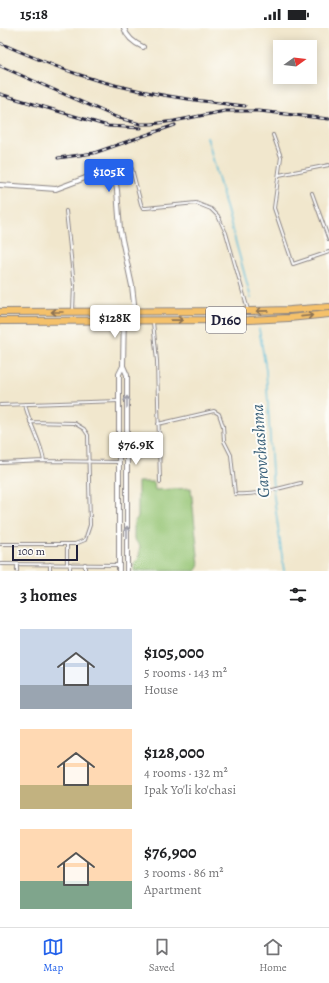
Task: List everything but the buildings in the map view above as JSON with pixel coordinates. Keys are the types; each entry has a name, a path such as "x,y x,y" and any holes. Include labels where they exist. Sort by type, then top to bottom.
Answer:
{"main road":[{"name":"D160","path":"0,312 248,311 329,307"},
{"name":"D160","path":"0,321 249,320 329,314"}],"street":[{"path":"124,28 125,33 134,43 143,47"},
{"path":"0,185 56,189 96,174 103,173 112,176 115,179 117,190 120,230 132,286 135,312"},
{"path":"119,571 120,374 123,366 124,312"},
{"path":"123,366 127,375 127,571"}],"lane":[{"path":"273,135 281,157 274,208 293,264 329,252"},
{"path":"279,175 329,165"},
{"path":"132,169 143,208 196,203 211,210 218,216 226,233 248,311"},
{"path":"312,193 329,240"},
{"path":"66,211 74,285 74,312"},
{"path":"152,320 157,362 160,482"},
{"path":"0,405 120,401"},
{"path":"25,404 30,422 43,451 44,461"},
{"path":"158,424 214,411 219,414 223,426 224,441 231,455 235,494 268,491 301,483"},
{"path":"0,544 75,544 85,540 90,525 88,434 84,429 74,423 30,422"},
{"path":"0,463 44,461 119,462"},
{"path":"67,544 68,564 70,571"},
{"path":"0,564 119,565"},
{"path":"17,564 17,571"},
{"path":"50,564 50,571"},
{"path":"85,564 85,571"}],"green space":[{"path":"138,482 154,482 155,490 191,488 199,565 196,571 134,571 134,563 139,558 140,546 134,539 134,522 138,517"}],"waterway":[{"name":"Garovchashma","path":"207,137 251,298"},
{"name":"Garovchashma","path":"259,329 266,370 273,490 284,571"}],"railway":[{"path":"0,43 67,71 118,86 181,98 245,106"},
{"path":"0,66 116,117 140,124 174,121 225,111 259,111 329,119"},
{"path":"0,94 108,126 141,128"},
{"path":"58,158 94,153 175,125"}]}
